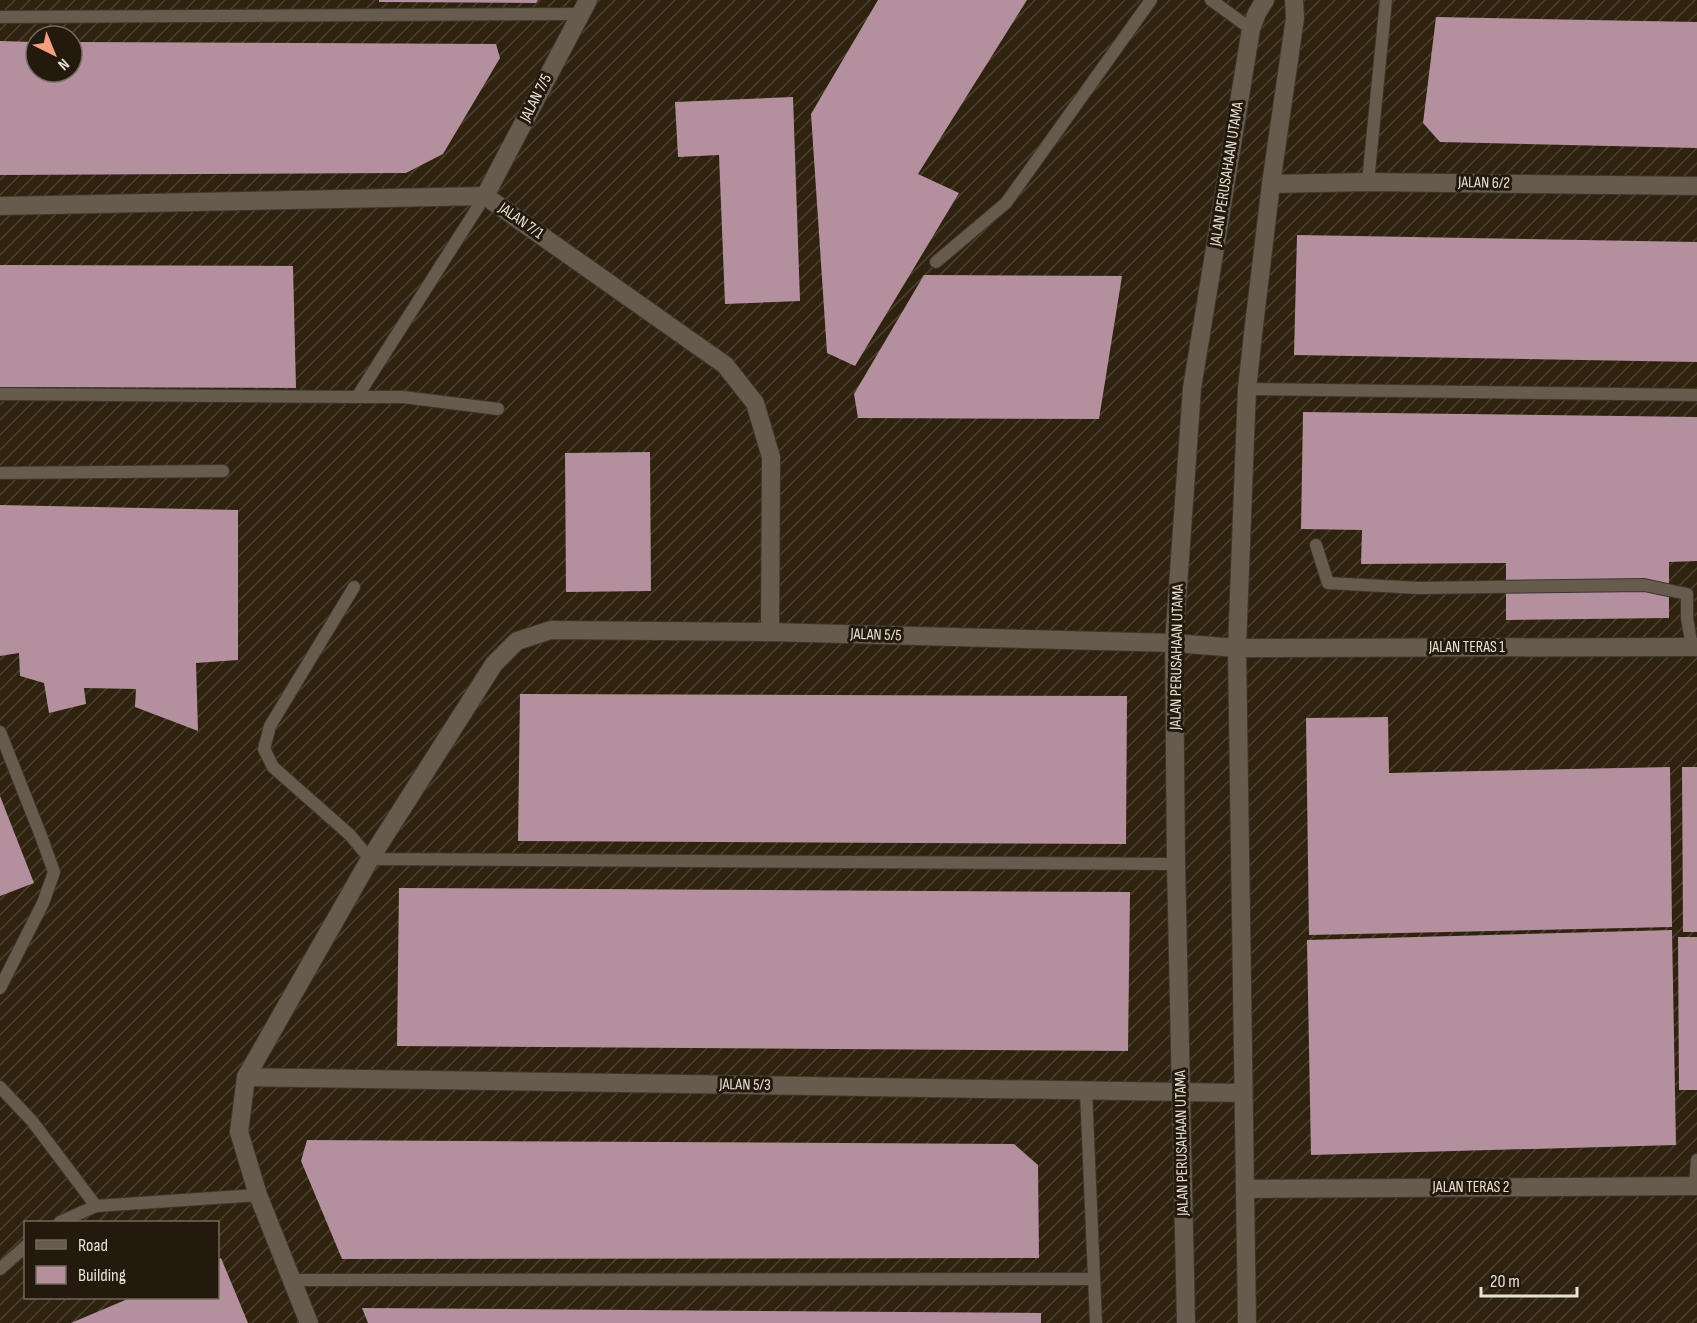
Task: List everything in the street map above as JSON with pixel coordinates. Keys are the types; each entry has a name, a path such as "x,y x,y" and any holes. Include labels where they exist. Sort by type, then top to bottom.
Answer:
{"street":[{"name":"JALAN PERUSAHAAN UTAMA","path":"1186,1323 1180,1092 1174,643 1192,388 1251,28 1265,0"},
{"path":"1247,1323 1238,648 1247,389 1271,184 1295,18 1294,0"},
{"name":"JALAN 7/5","path":"485,196 583,7"},
{"name":"JALAN 6/2","path":"1271,184 1368,182 1697,186"},
{"name":"JALAN 7/1","path":"0,206 485,196 724,365 755,403 771,457 770,632"},
{"name":"JALAN 5/5","path":"370,859 494,664 517,640 551,630 770,632 1174,643 1238,648"},
{"name":"JALAN TERAS 1","path":"1238,648 1695,647"},
{"path":"309,1323 258,1195 239,1132 246,1077 370,859"},
{"name":"JALAN 5/3","path":"246,1077 1243,1093"},
{"name":"JALAN TERAS 2","path":"1245,1189 1696,1185"}],"lane":[{"path":"936,262 1006,203 1151,0"},
{"path":"1211,0 1251,28"},
{"path":"1368,182 1386,0"},
{"path":"0,17 583,7"},
{"path":"357,398 485,196"},
{"path":"1247,389 1697,395"},
{"path":"0,394 403,397 498,409"},
{"path":"0,473 223,471"},
{"path":"1316,545 1328,583 1419,588 1644,585 1687,594 1687,618 1695,647"},
{"path":"354,587 270,726 264,750 273,767 350,835 370,859 1176,864"},
{"path":"0,732 54,872 43,903 0,988"},
{"path":"0,1087 32,1121 96,1206"},
{"path":"1086,1091 1096,1323"},
{"path":"1696,1185 1697,1160"},
{"path":"62,1221 96,1206 258,1195"},
{"path":"0,1269 24,1248"},
{"path":"293,1280 1094,1279"}],"shaded area":[{"path":"0,0 1697,0 1697,1323 0,1323"}],"building":[{"path":"379,0 538,0 536,3 379,2"},
{"path":"878,0 1027,0 918,174 959,193 855,366 827,353 811,114"},
{"path":"1436,17 1697,22 1697,148 1440,142 1423,123"},
{"path":"0,41 24,42 24,84 84,84 84,42 496,44 500,58 443,154 406,173 0,175"},
{"path":"793,97 800,301 725,304 719,155 678,157 675,102"},
{"path":"1297,235 1697,242 1697,362 1294,355"},
{"path":"0,265 293,266 296,388 0,387"},
{"path":"924,275 1122,276 1099,419 858,418 854,394"},
{"path":"1303,412 1697,417 1697,561 1669,562 1669,618 1506,620 1506,563 1361,564 1362,530 1301,529"},
{"path":"650,452 651,591 566,592 565,453"},
{"path":"0,505 238,510 238,660 196,663 198,731 135,707 136,689 84,688 86,704 49,713 44,683 20,676 19,653 0,656"},
{"path":"520,694 1127,696 1126,844 518,841"},
{"path":"1388,717 1389,773 1670,767 1672,927 1309,935 1306,718"},
{"path":"1682,767 1697,767 1697,932 1683,932"},
{"path":"0,796 34,883 0,896"},
{"path":"399,888 1130,892 1128,1051 397,1046"},
{"path":"1672,930 1676,1145 1311,1155 1307,940"},
{"path":"1678,937 1697,937 1697,1090 1679,1090"},
{"path":"307,1140 1014,1144 1038,1165 1039,1258 342,1259 301,1161"},
{"path":"221,1258 248,1323 71,1323 128,1299 219,1299 219,1259"},
{"path":"362,1308 1041,1313 1041,1323 368,1323"}]}
